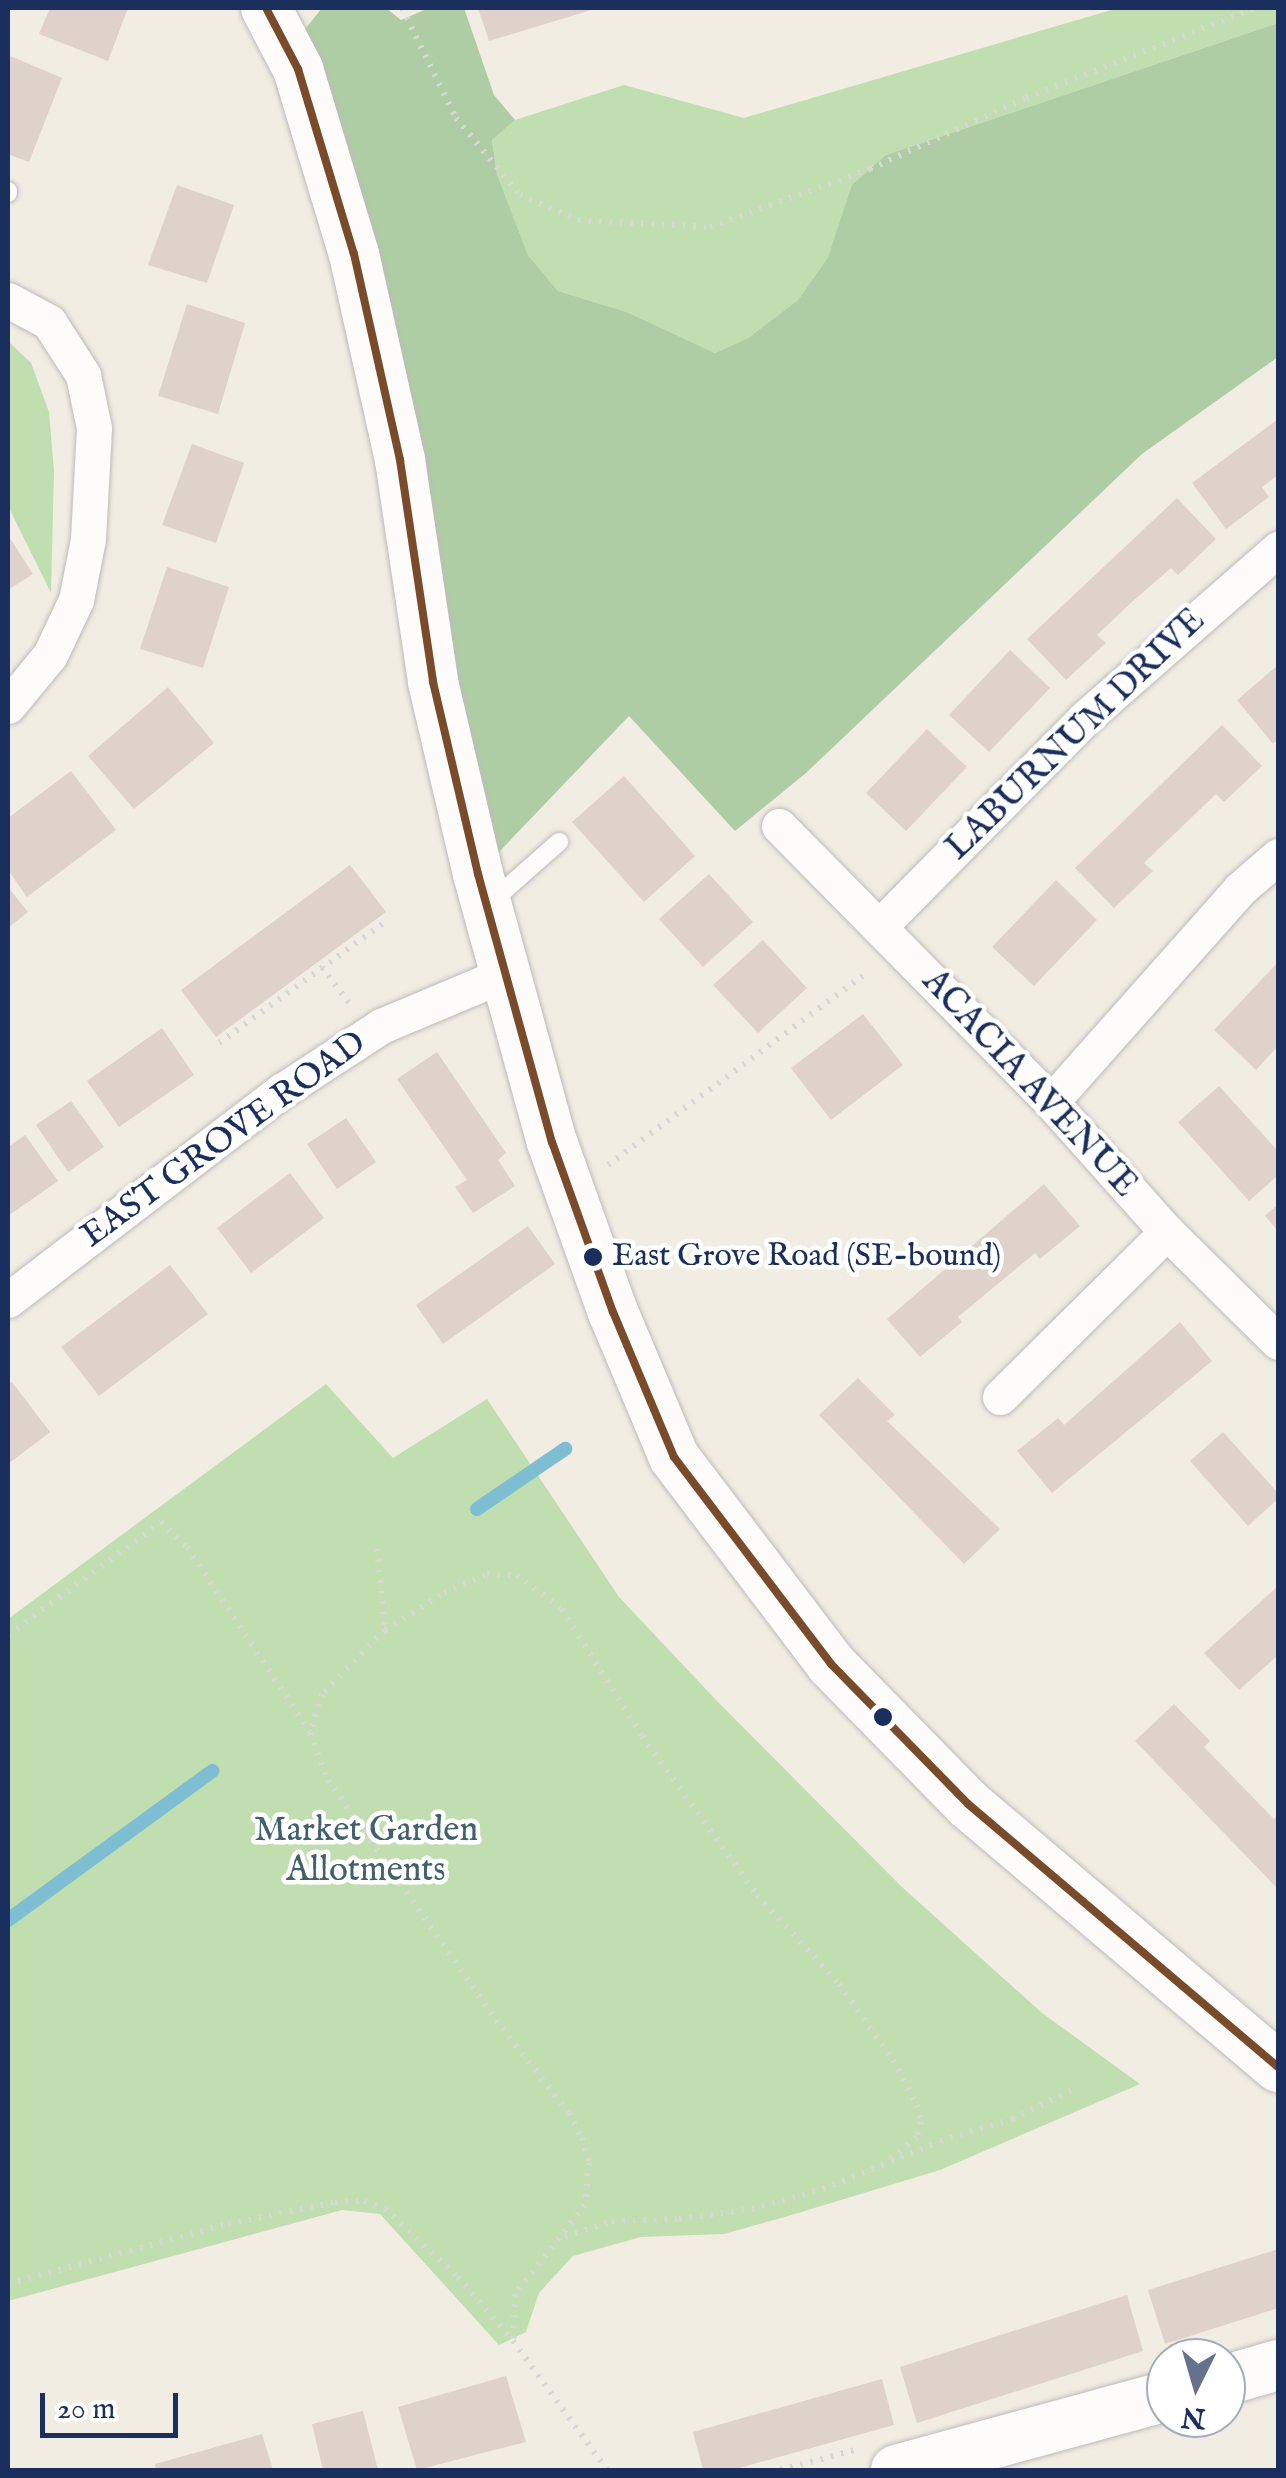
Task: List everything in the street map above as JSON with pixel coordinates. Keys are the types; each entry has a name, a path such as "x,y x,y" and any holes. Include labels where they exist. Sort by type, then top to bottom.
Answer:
{"street":[{"path":"266,8 298,69 354,254 400,460 432,682 505,974 571,1193 613,1312 674,1457 831,1664 968,1804 1278,2067"},
{"path":"8,300 50,322 83,375 94,428 88,539 76,600 50,656 8,706"},
{"name":"LABURNUM DRIVE","path":"890,937 1085,718 1278,549"},
{"name":"ACACIA AVENUE","path":"779,826 1051,1102 1167,1232 1278,1342"},
{"path":"1051,1102 1240,890 1278,856"},
{"name":"EAST GROVE ROAD","path":"8,1300 284,1090 381,1026 505,974"},
{"path":"1000,1397 1167,1232"},
{"path":"1246,2375 1278,2366"},
{"path":"896,2470 1146,2401"}],"lane":[{"path":"487,906 559,842"}],"path":[{"path":"402,8 456,118 520,195 578,220 710,227 870,168 1026,98 1255,8"},
{"path":"219,1043 389,919"},
{"path":"571,1193 890,937"},
{"path":"322,968 346,999"},
{"path":"8,1635 161,1522 187,1548 310,1733 328,1780 582,2138 590,2184 585,2206 564,2237 526,2275 514,2294 513,2341"},
{"path":"377,1549 385,1630"},
{"path":"310,1733 322,1694 385,1630 444,1593 487,1574 517,1575 562,1608 642,1736 757,1895 840,1984 893,2060 918,2105 921,2122 917,2137 887,2162"},
{"path":"564,2237 612,2221 679,2219 752,2209 823,2188 1012,2119 1074,2089"},
{"path":"8,2284 228,2224 334,2202 364,2202 384,2210 458,2277 513,2341 607,2470"}],"green space":[{"path":"322,8 386,8 401,20 429,8 464,8 494,95 515,120 492,140 497,174 528,255 558,291 627,312 715,353 748,338 798,300 828,257 852,185 886,155 1278,23 1278,357 1142,454 806,773 735,831 629,716 478,874 289,49"},
{"path":"1118,8 1278,8 1278,23 886,155 841,224 828,257 798,300 748,338 715,353 627,312 558,291 528,255 497,174 492,139 515,120 624,85 744,118"},
{"path":"8,341 31,363 49,412 54,471 51,593 8,506"},
{"name":"Market Garden Allotments","path":"326,1384 393,1458 487,1399 619,1597 716,1700 902,1887 1042,2013 1140,2084 940,2170 724,2234 641,2237 573,2256 539,2293 526,2332 499,2345 380,2214 342,2210 8,2301 8,1619"}],"building":[{"path":"50,8 128,8 108,61 39,34"},
{"path":"478,8 598,8 489,41"},
{"path":"8,55 62,78 29,162 8,154"},
{"path":"177,185 234,205 207,283 148,265"},
{"path":"187,304 245,323 218,414 158,396"},
{"path":"1278,419 1278,475 1262,487 1269,497 1226,529 1192,483"},
{"path":"192,444 244,463 216,543 162,525"},
{"path":"1177,498 1216,539 1178,575 1171,568 1133,601 1097,635 1106,643 1066,680 1027,639"},
{"path":"8,535 33,574 8,590"},
{"path":"167,567 229,587 203,668 140,649"},
{"path":"1010,650 1050,688 989,752 949,715"},
{"path":"1278,665 1278,739 1273,744 1237,700"},
{"path":"168,687 214,743 134,809 88,756"},
{"path":"1222,725 1262,766 1224,802 1216,794 1144,863 1153,871 1114,908 1075,868"},
{"path":"927,729 967,767 906,831 866,793"},
{"path":"71,771 116,830 27,897 8,870 8,818"},
{"path":"624,776 695,856 644,902 572,822"},
{"path":"350,865 386,912 216,1037 181,990"},
{"path":"709,874 753,922 703,967 659,919"},
{"path":"1056,880 1097,920 1034,986 992,947"},
{"path":"8,887 28,912 8,928"},
{"path":"763,940 807,988 758,1033 713,985"},
{"path":"1278,962 1278,1046 1256,1070 1214,1030"},
{"path":"863,1014 903,1065 831,1120 791,1068"},
{"path":"162,1028 194,1075 119,1127 87,1081"},
{"path":"437,1052 506,1153 498,1160 515,1186 473,1213 455,1187 467,1180 397,1079"},
{"path":"1219,1086 1278,1151 1278,1175 1249,1201 1178,1122"},
{"path":"71,1101 104,1147 68,1172 36,1125"},
{"path":"346,1118 376,1162 337,1189 307,1144"},
{"path":"25,1135 58,1181 8,1216 8,1147"},
{"path":"290,1173 324,1218 251,1273 217,1228"},
{"path":"1044,1184 1080,1226 1040,1259 1035,1253 958,1317 962,1322 920,1357 887,1319"},
{"path":"1278,1204 1278,1231 1265,1216"},
{"path":"528,1226 555,1264 443,1344 416,1305"},
{"path":"170,1265 208,1314 99,1396 61,1347"},
{"path":"1180,1322 1212,1361 1052,1493 1017,1451 1058,1418 1064,1425"},
{"path":"858,1378 895,1415 887,1421 1000,1529 964,1564 819,1415"},
{"path":"12,1382 50,1432 8,1464 8,1385"},
{"path":"1223,1432 1278,1493 1278,1499 1248,1526 1190,1461"},
{"path":"1278,1586 1278,1655 1239,1690 1204,1653"},
{"path":"1174,1704 1210,1741 1204,1747 1274,1819 1278,1814 1278,1889 1135,1741"},
{"path":"1278,2249 1278,2308 1184,2338 1163,2338 1148,2290"},
{"path":"1127,2295 1143,2351 917,2423 900,2367"},
{"path":"506,2376 526,2442 417,2470 398,2407"},
{"path":"882,2379 894,2425 732,2470 703,2470 693,2432"},
{"path":"363,2411 378,2470 323,2470 312,2424"},
{"path":"262,2434 273,2470 156,2470 155,2464"}],"waterway":[{"path":"477,1509 565,1449"},
{"path":"8,1920 212,1771"}],"transit line":[{"path":"266,8 298,69 354,254 400,460 433,682 478,874 552,1142 613,1312 674,1457 831,1664 968,1804 1278,2067"}],"place":[{"name":"East Grove Road (SE-bound)","path":"593,1257"}]}
